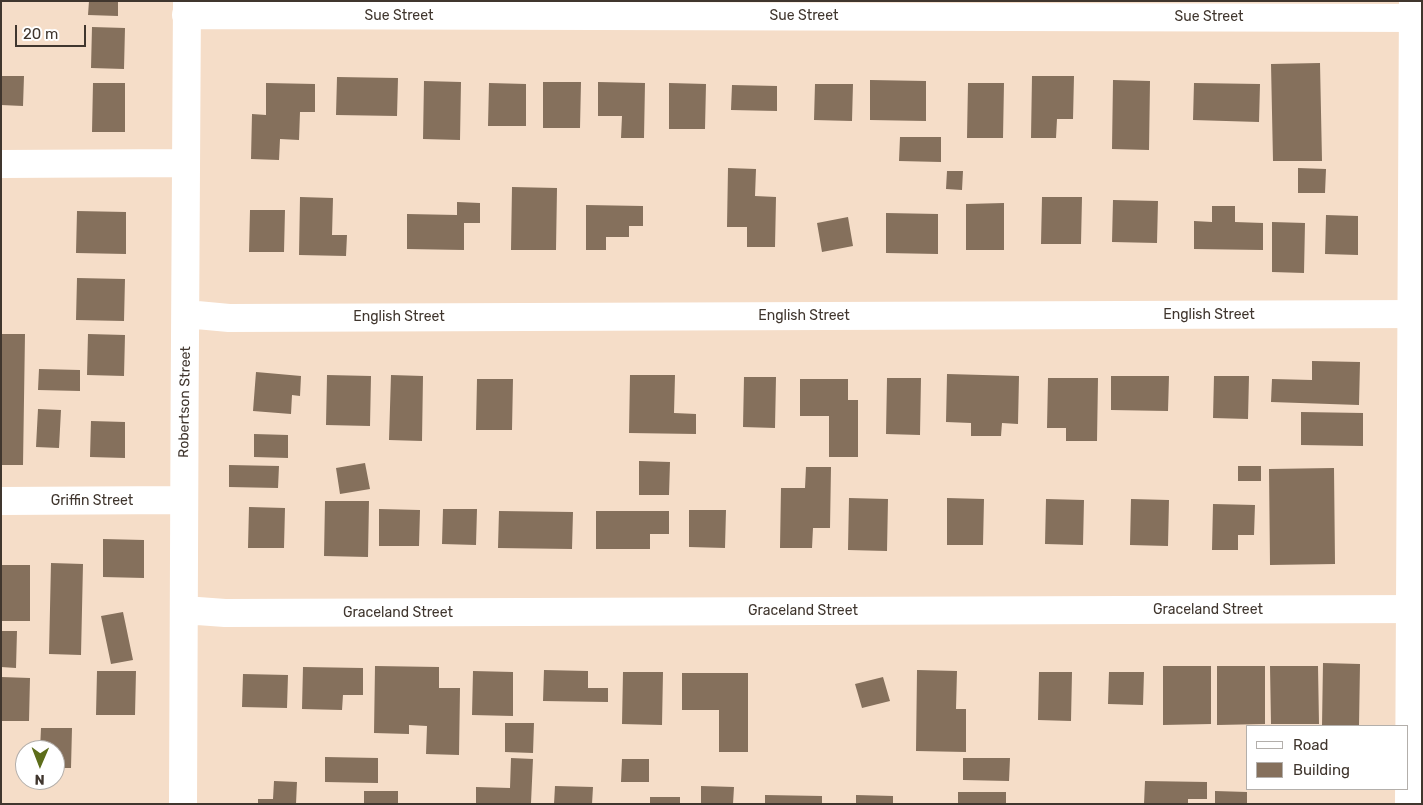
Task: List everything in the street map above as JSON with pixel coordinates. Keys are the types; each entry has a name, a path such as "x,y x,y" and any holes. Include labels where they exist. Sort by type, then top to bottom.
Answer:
{"street":[{"name":"Sue Street","path":"186,8 1416,12"},
{"name":"Robertson Street","path":"184,804 186,8"},
{"path":"1409,804 1416,609 1416,12"},
{"path":"1,164 185,163"},
{"name":"English Street","path":"186,314 229,318 1417,314"},
{"name":"Griffin Street","path":"1,501 184,500"},
{"name":"Graceland Street","path":"184,610 245,613 1416,609"}],"building":[{"path":"89,1 118,1 118,16 88,15"},
{"path":"92,27 125,28 124,69 91,68"},
{"path":"1320,63 1322,161 1273,161 1271,64"},
{"path":"1,76 24,76 23,106 1,105"},
{"path":"1032,76 1074,76 1073,119 1057,119 1056,138 1031,138"},
{"path":"337,77 398,78 397,116 336,115"},
{"path":"870,80 926,81 926,121 870,120"},
{"path":"1113,80 1150,81 1149,150 1112,149"},
{"path":"424,81 461,82 460,140 423,139"},
{"path":"543,82 581,82 580,128 543,128"},
{"path":"598,82 645,83 644,138 621,138 622,116 598,116"},
{"path":"93,83 125,83 125,132 92,132"},
{"path":"266,83 315,84 315,112 300,112 299,140 280,139 279,160 251,159 252,114 266,115"},
{"path":"489,83 526,84 526,126 488,126"},
{"path":"669,83 706,84 705,129 669,129"},
{"path":"968,83 1004,83 1003,138 967,138"},
{"path":"1194,83 1260,84 1259,122 1193,120"},
{"path":"815,84 853,84 852,121 814,120"},
{"path":"732,85 777,86 777,111 731,110"},
{"path":"900,137 941,137 941,162 899,161"},
{"path":"728,168 756,169 755,196 776,197 775,247 747,247 747,227 727,227"},
{"path":"1298,168 1326,169 1325,193 1298,193"},
{"path":"947,171 963,171 962,190 946,189"},
{"path":"512,187 557,188 556,250 511,250"},
{"path":"300,197 333,198 332,235 347,235 346,256 299,255"},
{"path":"1042,197 1082,197 1081,244 1041,244"},
{"path":"1113,200 1158,201 1157,243 1112,242"},
{"path":"457,202 480,203 480,223 464,223 464,250 407,249 407,214 457,215"},
{"path":"1004,203 1004,250 966,250 966,204"},
{"path":"586,205 643,206 643,226 629,226 629,237 606,237 606,250 586,250"},
{"path":"1212,206 1235,206 1235,222 1263,223 1263,250 1194,249 1194,221 1212,222"},
{"path":"250,210 285,210 284,252 249,252"},
{"path":"77,211 126,212 126,254 76,253"},
{"path":"886,213 938,214 938,254 886,253"},
{"path":"1326,215 1358,216 1358,255 1325,254"},
{"path":"848,217 853,246 822,252 817,223"},
{"path":"1272,222 1305,223 1304,273 1272,272"},
{"path":"77,278 125,279 124,321 76,320"},
{"path":"1,334 25,334 23,465 1,465"},
{"path":"88,334 125,335 124,376 87,375"},
{"path":"1312,361 1360,362 1359,405 1271,402 1272,379 1312,380"},
{"path":"39,369 80,370 80,391 38,390"},
{"path":"256,372 301,376 300,396 292,395 291,414 253,411"},
{"path":"947,374 1019,376 1018,424 1002,423 1001,436 971,436 971,423 946,422"},
{"path":"327,375 371,376 370,426 326,425"},
{"path":"391,375 423,376 422,441 389,440"},
{"path":"630,375 675,375 674,413 696,414 696,434 629,433"},
{"path":"1111,376 1169,376 1168,411 1111,410"},
{"path":"1214,376 1249,376 1248,419 1213,418"},
{"path":"744,377 776,377 775,428 743,427"},
{"path":"887,378 921,378 920,435 886,434"},
{"path":"1048,378 1098,378 1097,441 1066,441 1066,428 1047,428"},
{"path":"477,379 513,379 512,430 476,430"},
{"path":"800,379 848,379 848,400 858,400 858,457 829,457 829,416 800,416"},
{"path":"38,409 61,410 59,448 36,447"},
{"path":"1301,412 1363,413 1363,446 1301,445"},
{"path":"91,421 125,422 125,458 90,457"},
{"path":"254,434 288,435 288,458 254,457"},
{"path":"639,461 670,462 669,495 639,495"},
{"path":"365,463 370,489 340,494 336,468"},
{"path":"229,465 279,466 278,488 229,487"},
{"path":"1238,466 1261,466 1261,481 1238,481"},
{"path":"806,467 831,467 830,528 813,528 812,548 780,548 781,488 805,488"},
{"path":"1334,468 1335,564 1270,565 1269,469"},
{"path":"849,498 888,499 887,551 848,550"},
{"path":"947,498 984,499 983,545 947,545"},
{"path":"1046,499 1084,500 1083,545 1045,544"},
{"path":"1131,499 1169,500 1168,546 1130,545"},
{"path":"325,501 369,501 368,557 324,556"},
{"path":"1213,504 1255,505 1254,535 1238,535 1238,550 1212,550"},
{"path":"249,507 285,508 284,548 248,548"},
{"path":"379,509 420,510 419,546 379,546"},
{"path":"443,509 477,509 476,545 442,544"},
{"path":"689,510 726,510 725,548 689,547"},
{"path":"499,511 573,512 572,549 498,548"},
{"path":"596,511 669,511 669,534 650,534 650,549 596,549"},
{"path":"103,539 144,540 144,578 103,577"},
{"path":"51,563 83,564 81,655 49,654"},
{"path":"2,565 30,565 30,621 1,621"},
{"path":"123,612 133,660 111,664 101,616"},
{"path":"1,631 17,631 16,668 1,667"},
{"path":"1323,663 1360,664 1359,725 1322,725"},
{"path":"375,666 439,667 439,688 460,688 459,755 426,754 427,726 409,725 409,734 374,733"},
{"path":"1163,666 1211,666 1211,724 1163,725"},
{"path":"1217,666 1265,666 1265,724 1217,725"},
{"path":"1270,666 1318,666 1319,724 1271,724"},
{"path":"303,667 363,668 363,695 343,695 342,710 302,709"},
{"path":"544,670 588,671 588,688 608,688 608,702 543,701"},
{"path":"917,670 957,671 956,709 966,709 966,752 916,751"},
{"path":"97,671 136,671 135,715 96,715"},
{"path":"473,671 513,672 513,716 472,715"},
{"path":"623,672 663,672 662,725 622,724"},
{"path":"1039,672 1072,672 1071,721 1038,720"},
{"path":"1109,672 1144,672 1143,705 1108,704"},
{"path":"682,673 748,673 748,752 719,752 719,710 682,710"},
{"path":"243,674 288,675 287,708 242,707"},
{"path":"1,677 30,678 29,721 1,721"},
{"path":"883,677 890,701 862,708 855,684"},
{"path":"505,723 534,723 533,753 505,752"},
{"path":"41,728 72,728 71,768 65,768 65,740 40,740"},
{"path":"325,757 378,758 378,783 325,782"},
{"path":"511,758 533,759 531,803 476,804 476,787 510,788"},
{"path":"963,758 1010,758 1009,781 963,780"},
{"path":"622,759 649,759 649,782 621,782"},
{"path":"274,781 297,782 296,804 258,804 258,799 273,799"},
{"path":"1145,781 1207,782 1207,799 1188,799 1188,804 1144,804"},
{"path":"555,786 593,787 592,804 554,804"},
{"path":"701,786 734,787 733,804 701,804"},
{"path":"364,791 398,791 398,804 364,804"},
{"path":"1215,791 1247,792 1247,804 1215,804"},
{"path":"958,792 1006,792 1006,804 958,804"},
{"path":"765,795 822,796 822,804 765,804"},
{"path":"856,795 893,796 893,804 856,804"},
{"path":"650,797 680,797 680,804 650,804"}]}
